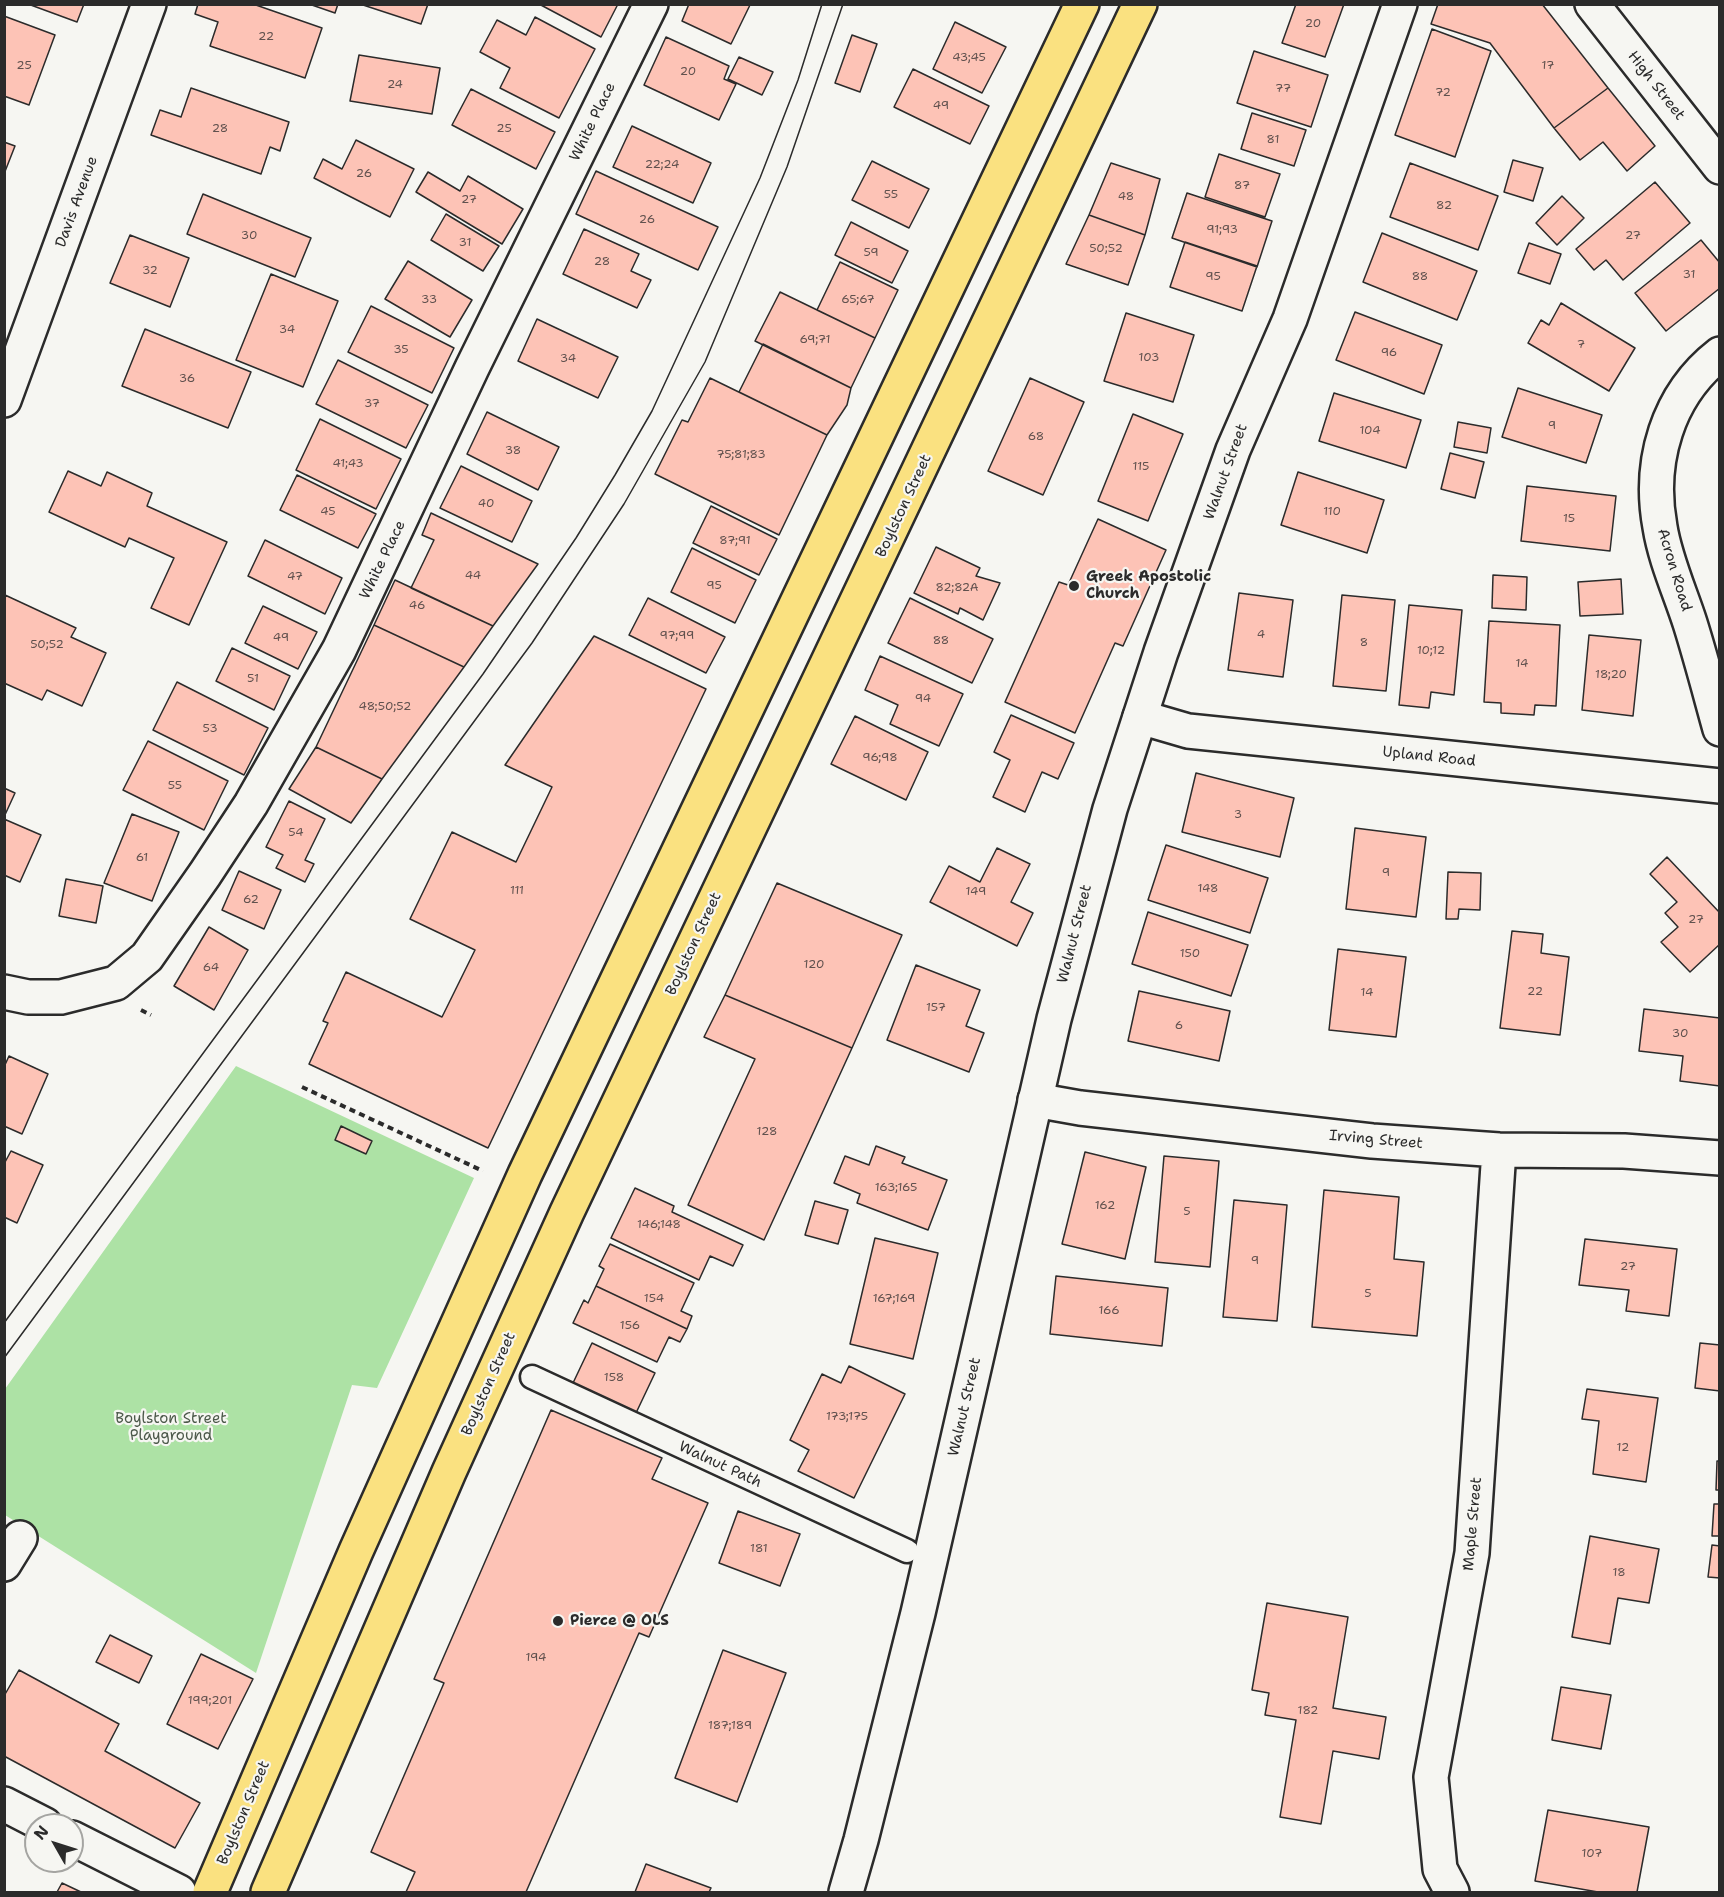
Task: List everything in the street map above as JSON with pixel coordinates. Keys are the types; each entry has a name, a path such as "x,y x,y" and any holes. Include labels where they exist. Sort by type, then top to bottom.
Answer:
{"highway":[{"name":"Boylston Street","path":"210,1893 356,1551 525,1173 1082,4"},
{"name":"Boylston Street","path":"268,1893 449,1472 567,1212 1140,4"}],"street":[{"name":"Davis Avenue","path":"4,400 149,4"},
{"name":"White Place","path":"4,992 28,997 62,997 116,983 147,957 212,864 251,804 339,650 472,368 651,4"},
{"name":"Walnut Street","path":"846,1893 918,1613 1035,1100 1088,884 1140,717 1233,450 1290,319 1400,4"},
{"name":"High Street","path":"1592,4 1719,167"},
{"name":"Acron Road","path":"1719,354 1698,373 1678,401 1662,439 1655,479 1660,527 1700,653 1719,729"},
{"name":"Upland Road","path":"1140,717 1188,731 1719,786"},
{"name":"Irving Street","path":"1035,1100 1080,1108 1372,1141 1499,1150 1624,1151 1719,1158"},
{"name":"Maple Street","path":"1452,1893 1440,1869 1431,1777 1472,1553 1499,1150"},
{"path":"4,1804 24,1814"},
{"path":"84,1845 179,1893"}],"lane":[{"name":"Walnut Path","path":"532,1377 908,1551"}],"path":[{"path":"302,1087 483,1171"}],"green space":[{"name":"Boylston Street Playground","path":"236,1066 474,1178 377,1388 352,1385 256,1673 5,1515 5,1389"}],"building":[{"path":"28,4 84,4 77,22"},
{"path":"198,4 253,4 322,28 305,78 210,46 218,22 195,14"},
{"path":"309,4 338,4 335,13"},
{"path":"360,4 428,4 421,24"},
{"path":"539,4 618,4 601,37"},
{"path":"689,4 750,5 731,44 682,21"},
{"path":"1296,4 1344,4 1325,57 1282,43"},
{"path":"1438,4 1542,4 1608,88 1554,128 1490,43 1431,24"},
{"path":"4,16 55,35 29,105 4,96"},
{"path":"535,17 595,49 559,118 500,88 510,68 480,52 497,20 526,35"},
{"path":"955,22 1006,47 982,93 933,69"},
{"path":"1432,29 1491,51 1455,157 1395,135"},
{"path":"852,35 877,44 860,92 835,83"},
{"path":"666,37 729,66 724,79 736,84 719,120 644,85"},
{"path":"1254,51 1328,75 1311,127 1237,103"},
{"path":"359,55 440,68 432,114 350,101"},
{"path":"739,57 773,72 762,95 728,79"},
{"path":"913,69 989,106 970,144 894,107"},
{"path":"191,88 289,122 280,151 270,147 261,174 151,135 160,110 181,117"},
{"path":"1608,88 1655,146 1627,171 1603,142 1580,160 1554,128"},
{"path":"471,89 555,132 536,169 452,125"},
{"path":"1252,113 1306,130 1294,166 1241,149"},
{"path":"632,126 711,163 693,203 613,167"},
{"path":"356,140 414,169 390,217 314,178 323,159 342,169"},
{"path":"4,142 15,146 4,174"},
{"path":"1219,154 1280,174 1265,217 1205,197"},
{"path":"1513,160 1543,168 1533,201 1504,192"},
{"path":"872,161 929,189 909,228 852,200"},
{"path":"1111,163 1160,179 1145,235 1089,215"},
{"path":"1410,163 1498,196 1478,250 1390,217"},
{"path":"596,171 718,227 698,270 576,214"},
{"path":"428,172 460,191 468,176 523,209 502,244 416,192"},
{"path":"1655,182 1690,223 1623,280 1606,260 1594,270 1576,249"},
{"path":"1187,193 1272,221 1257,267 1172,238"},
{"path":"203,194 311,238 295,277 187,234"},
{"path":"1562,196 1584,218 1557,245 1536,223"},
{"path":"446,214 499,246 483,271 431,240"},
{"path":"1089,215 1145,235 1128,285 1066,264"},
{"path":"851,222 908,251 892,283 835,255"},
{"path":"584,229 639,254 631,271 651,280 637,308 563,274"},
{"path":"1382,233 1477,271 1457,320 1363,282"},
{"path":"130,235 189,258 170,307 110,283"},
{"path":"1701,240 1720,263 1720,288 1666,331 1635,293"},
{"path":"1185,242 1257,266 1242,311 1170,287"},
{"path":"1529,243 1561,254 1550,284 1518,273"},
{"path":"408,261 472,300 450,337 385,299"},
{"path":"840,262 898,290 875,338 817,310"},
{"path":"271,274 338,301 303,387 236,360"},
{"path":"780,292 875,338 851,388 755,341"},
{"path":"1561,303 1635,348 1609,391 1528,343 1541,320 1549,325"},
{"path":"371,306 454,348 432,393 348,352"},
{"path":"1355,312 1442,345 1424,394 1336,360"},
{"path":"1126,313 1194,335 1173,402 1104,381"},
{"path":"537,319 618,357 598,398 518,361"},
{"path":"145,329 251,372 228,428 122,386"},
{"path":"763,344 851,388 847,405 827,435 739,392"},
{"path":"338,360 428,405 406,448 316,404"},
{"path":"710,378 827,435 779,535 655,474 682,420 688,422"},
{"path":"1030,378 1084,402 1043,495 988,471"},
{"path":"1518,388 1602,415 1586,463 1502,437"},
{"path":"1334,393 1421,420 1406,468 1319,441"},
{"path":"487,412 559,447 538,490 467,454"},
{"path":"1133,414 1183,434 1148,521 1098,501"},
{"path":"320,419 401,459 376,509 296,470"},
{"path":"1458,422 1491,428 1487,453 1454,447"},
{"path":"1450,453 1484,462 1475,498 1441,489"},
{"path":"461,466 532,501 512,542 440,508"},
{"path":"68,471 101,486 107,472 152,493 147,506 227,542 189,625 151,608 174,558 129,538 125,547 49,512"},
{"path":"1298,472 1384,500 1367,553 1281,525"},
{"path":"297,475 376,514 358,548 280,510"},
{"path":"1527,486 1616,496 1610,551 1521,541"},
{"path":"711,506 777,539 759,575 693,543"},
{"path":"431,513 538,564 493,626 411,588 434,540 422,535"},
{"path":"1098,519 1166,550 1123,646 1115,643 1075,733 1005,702 1059,582 1068,585"},
{"path":"265,540 342,578 325,614 248,576"},
{"path":"936,547 980,568 976,576 1000,583 983,620 960,608 958,614 914,593"},
{"path":"692,548 756,580 735,623 671,592"},
{"path":"1493,575 1527,577 1526,610 1492,608"},
{"path":"1621,579 1623,614 1580,616 1578,582"},
{"path":"395,580 493,626 464,667 374,625"},
{"path":"1239,593 1293,600 1283,677 1228,670"},
{"path":"5,595 76,628 71,637 106,653 82,706 47,690 42,700 4,683"},
{"path":"1342,595 1395,600 1386,691 1333,686"},
{"path":"648,598 725,637 706,673 629,635"},
{"path":"910,598 993,639 972,683 888,643"},
{"path":"1409,605 1462,610 1454,695 1431,692 1429,708 1399,705"},
{"path":"263,606 317,632 298,669 245,643"},
{"path":"1489,621 1560,625 1556,706 1535,705 1534,715 1501,713 1501,703 1484,702"},
{"path":"374,625 464,667 382,779 316,747"},
{"path":"1589,635 1641,640 1633,716 1582,710"},
{"path":"594,636 706,689 488,1148 309,1064 328,1023 323,1021 346,972 442,1017 475,950 410,919 452,832 516,862 552,787 505,765"},
{"path":"232,648 290,676 274,710 216,681"},
{"path":"880,656 963,694 939,746 890,724 898,705 865,690"},
{"path":"177,682 268,728 244,775 153,730"},
{"path":"1011,715 1074,743 1058,779 1042,772 1025,812 993,797 1010,760 994,752"},
{"path":"855,716 928,752 906,800 831,764"},
{"path":"148,741 228,781 204,830 123,790"},
{"path":"316,747 382,779 351,823 289,789"},
{"path":"1196,773 1294,798 1280,857 1182,832"},
{"path":"4,788 15,793 4,817"},
{"path":"289,801 325,819 305,860 314,864 305,882 276,868 283,855 266,847"},
{"path":"132,814 179,832 152,901 104,883"},
{"path":"4,819 41,835 20,882 4,875"},
{"path":"1355,828 1426,837 1416,917 1346,909"},
{"path":"1166,845 1268,878 1250,933 1148,900"},
{"path":"997,848 1030,864 1011,902 1033,913 1017,946 930,902 949,866 980,882"},
{"path":"1667,857 1720,913 1720,944 1690,972 1661,942 1678,927 1665,913 1677,902 1650,874"},
{"path":"239,871 281,890 264,929 222,910"},
{"path":"1448,872 1481,873 1480,910 1459,909 1458,919 1446,919"},
{"path":"66,879 103,886 96,923 59,916"},
{"path":"777,883 902,935 852,1048 725,995"},
{"path":"1148,912 1248,945 1231,996 1132,964"},
{"path":"209,927 248,950 214,1010 174,986"},
{"path":"1512,931 1543,934 1541,953 1569,957 1560,1035 1500,1028"},
{"path":"1338,949 1406,957 1396,1037 1329,1030"},
{"path":"916,965 980,990 966,1026 984,1033 969,1072 887,1040"},
{"path":"1139,991 1230,1011 1219,1061 1128,1041"},
{"path":"725,995 852,1048 764,1240 688,1205 755,1059 704,1037"},
{"path":"1644,1009 1720,1018 1720,1086 1680,1081 1683,1056 1639,1051"},
{"path":"9,1056 48,1074 22,1134 4,1126 4,1067"},
{"path":"341,1126 372,1141 366,1154 335,1140"},
{"path":"876,1146 905,1157 902,1163 947,1180 928,1230 857,1203 860,1194 834,1183 845,1156 869,1165"},
{"path":"11,1151 43,1165 17,1223 4,1217 4,1164"},
{"path":"1085,1152 1146,1167 1125,1259 1062,1244"},
{"path":"1164,1156 1219,1161 1210,1267 1155,1262"},
{"path":"635,1188 674,1206 672,1212 743,1245 733,1266 710,1256 699,1280 611,1238"},
{"path":"1324,1190 1399,1197 1394,1259 1424,1262 1417,1336 1312,1327"},
{"path":"1234,1200 1287,1205 1277,1321 1223,1317"},
{"path":"815,1201 848,1210 838,1244 805,1235"},
{"path":"875,1238 938,1253 913,1359 850,1344"},
{"path":"1585,1239 1677,1249 1669,1316 1626,1311 1629,1290 1579,1285"},
{"path":"610,1244 694,1283 681,1311 692,1316 687,1329 596,1286 604,1269 599,1266"},
{"path":"1056,1276 1168,1288 1162,1346 1050,1334"},
{"path":"596,1286 687,1329 680,1342 669,1337 657,1362 573,1323 584,1300 588,1303"},
{"path":"592,1343 655,1373 636,1413 573,1383"},
{"path":"1700,1343 1720,1345 1720,1391 1695,1388"},
{"path":"849,1366 905,1394 854,1498 798,1471 809,1450 790,1440 822,1374 841,1383"},
{"path":"1587,1389 1658,1398 1646,1482 1593,1474 1599,1421 1582,1419"},
{"name":"Pierce @ OLS","path":"551,1410 662,1458 652,1479 708,1503 649,1637 639,1633 526,1892 406,1892 415,1872 371,1852 444,1683 434,1679"},
{"path":"1717,1461 1720,1461 1720,1490 1716,1490"},
{"path":"1714,1504 1720,1504 1720,1536 1712,1536"},
{"path":"738,1511 800,1534 780,1586 719,1563"},
{"path":"1590,1536 1659,1549 1649,1603 1618,1598 1610,1644 1572,1637"},
{"path":"1712,1545 1720,1546 1720,1578 1708,1577"},
{"path":"1267,1603 1348,1617 1333,1708 1386,1717 1379,1759 1333,1751 1321,1824 1280,1817 1296,1720 1265,1715 1269,1693 1252,1690"},
{"path":"110,1635 152,1656 139,1683 96,1662"},
{"path":"723,1650 786,1673 737,1802 675,1778"},
{"path":"201,1654 253,1679 218,1749 167,1724"},
{"path":"19,1670 119,1724 105,1751 200,1803 175,1848 4,1756 4,1696"},
{"path":"1561,1687 1611,1695 1601,1749 1552,1740"},
{"path":"1548,1810 1649,1827 1637,1892 1598,1892 1535,1881"},
{"path":"646,1864 711,1888 709,1892 635,1892"},
{"path":"62,1883 81,1892 57,1892"}],"tram line":[{"path":"4,1323 483,674 576,538 652,411 760,178 798,80 822,4"},
{"path":"4,1358 532,643 624,504 705,362 787,167 843,4"}],"place":[{"name":"Greek Apostolic Church","path":"1074,586"},
{"name":"Pierce @ OLS","path":"558,1621"}]}
